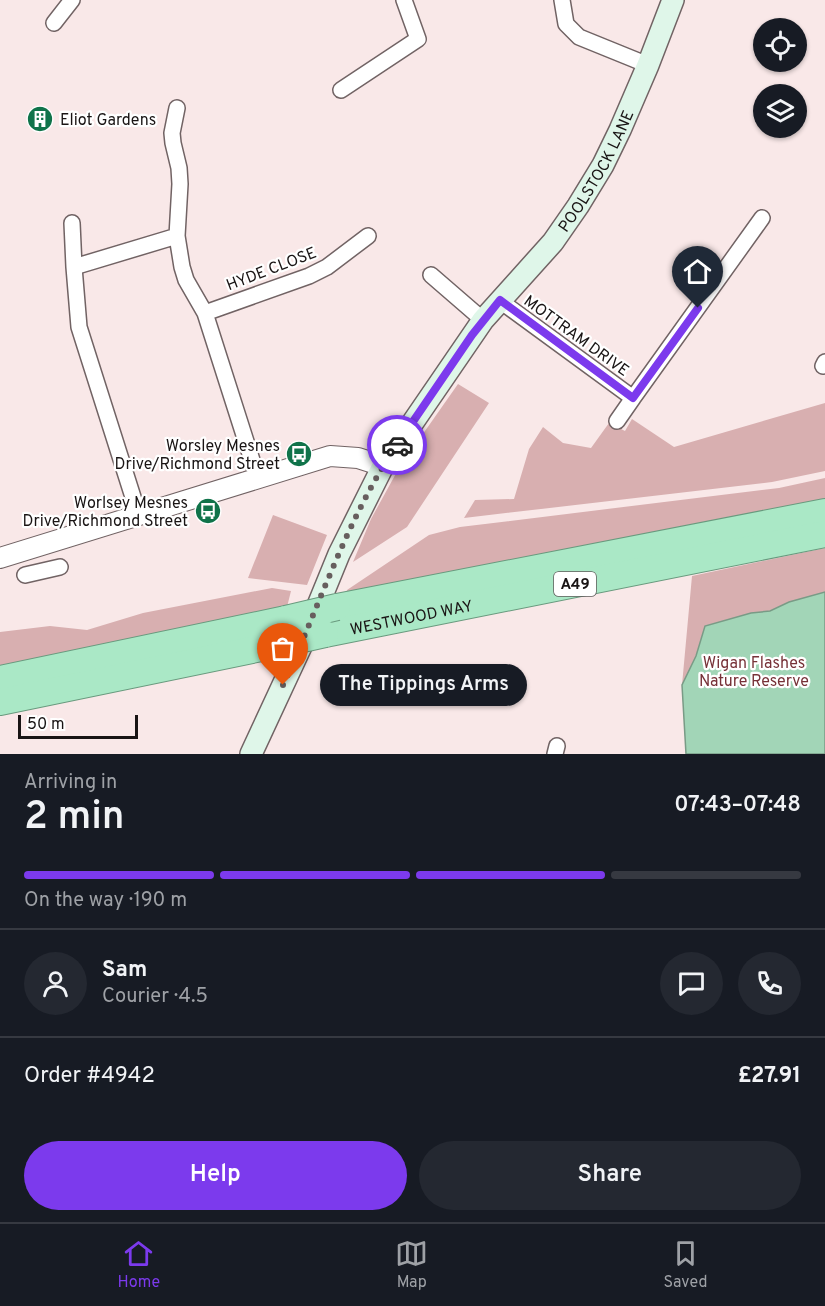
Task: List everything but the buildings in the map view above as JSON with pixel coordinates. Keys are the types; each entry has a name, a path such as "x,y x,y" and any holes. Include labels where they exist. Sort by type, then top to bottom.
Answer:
{"highway":[{"name":"WESTWOOD WAY","path":"0,678 337,608 825,512"},
{"name":"WESTWOOD WAY","path":"0,702 825,534"}],"main road":[{"name":"POOLSTOCK LANE","path":"251,754 300,649 339,554 383,466 483,320 553,242 578,206 607,156 648,65 673,0"}],"street":[{"path":"54,23 72,0"},
{"path":"341,90 418,39 404,0"},
{"path":"562,0 566,24 579,37 648,65"},
{"path":"177,108 172,133 180,184 177,236 182,267 186,280 205,313 258,479"},
{"name":"MOTTRAM DRIVE","path":"617,421 762,218"},
{"path":"72,223 79,327 139,516"},
{"path":"74,267 177,236"},
{"name":"HYDE CLOSE","path":"205,313 309,276 327,267 342,246 368,236"},
{"path":"431,275 483,320"},
{"name":"MOTTRAM DRIVE","path":"500,300 633,398"},
{"path":"0,558 42,547 330,456 358,458 383,466"},
{"path":"25,575 54,568 42,547"}],"green space":[{"path":"458,384 489,403 407,527 353,562 371,519 399,468"},
{"path":"825,403 825,471 772,482 464,518 475,500 514,499 529,449 543,427 563,443 591,448 609,423 625,431 632,419 674,447"},
{"path":"825,478 825,499 346,598 347,590 429,535 460,527 779,488"},
{"path":"273,515 327,535 307,585 248,578"},
{"name":"Wigan Flashes Nature Reserve","path":"825,548 825,754 686,754 682,685 692,576"},
{"path":"272,588 291,591 286,611 0,669 0,632 50,626 87,630 143,613"}],"shaded area":[{"name":"Wigan Flashes Nature Reserve","path":"825,592 825,754 686,754 682,685 696,656 705,626 751,613 770,611 789,602"}],"way so far":[{"path":"283,685 339,554 383,466 397,445"}],"place":[{"name":"Eliot Gardens","path":"40,119"},
{"name":"Worsley Mesnes Drive/Richmond Street","path":"299,454"},
{"name":"Worlsey Mesnes Drive/Richmond Street","path":"208,511"},
{"name":"The Tippings Arms","path":"283,685"}],"route":[{"path":"397,445 472,335 500,300 633,398 698,308"}]}
